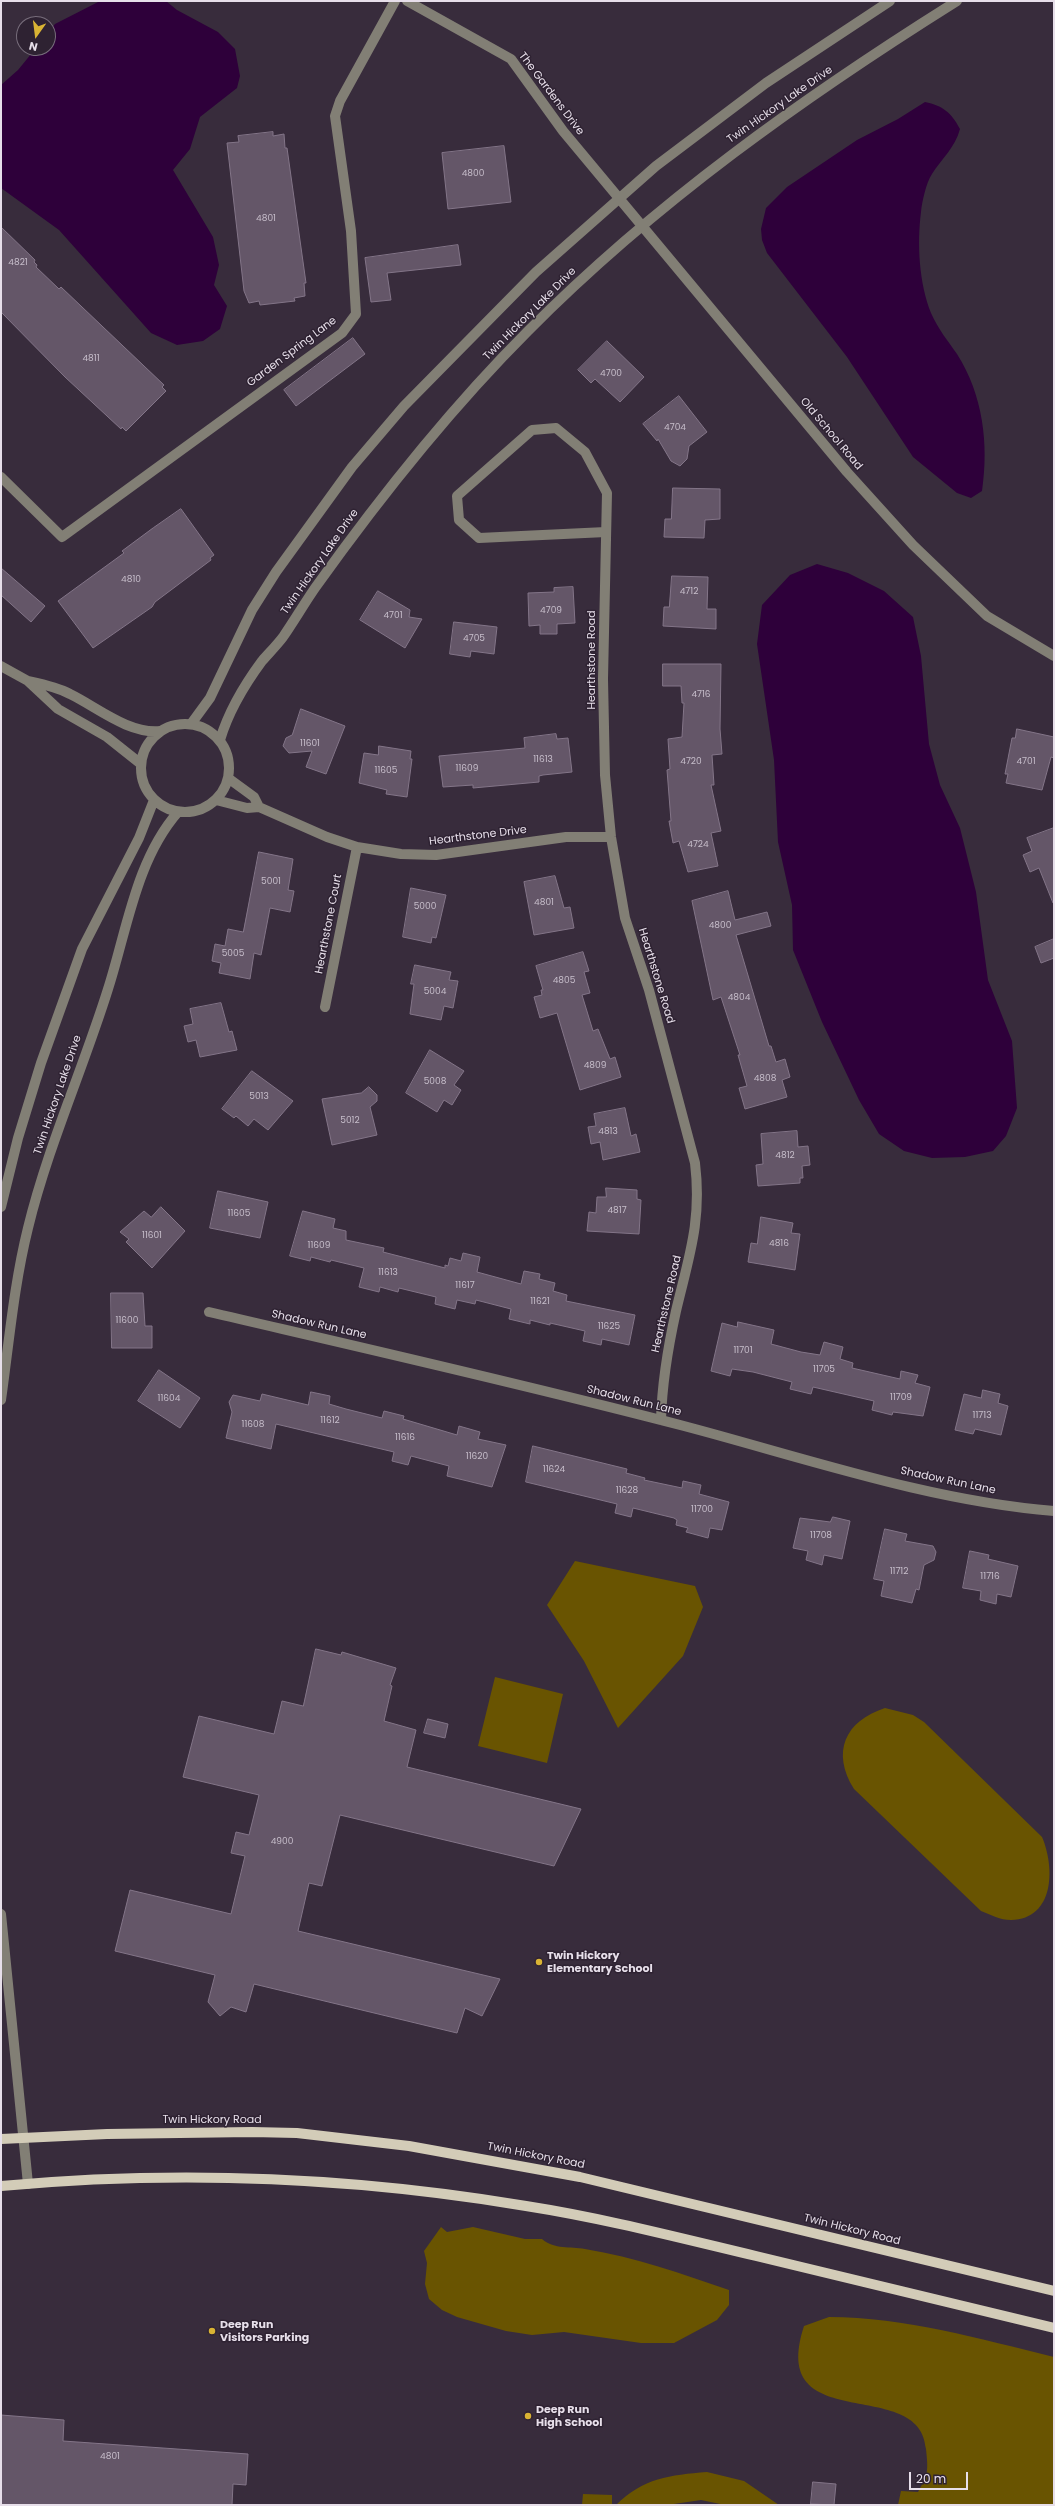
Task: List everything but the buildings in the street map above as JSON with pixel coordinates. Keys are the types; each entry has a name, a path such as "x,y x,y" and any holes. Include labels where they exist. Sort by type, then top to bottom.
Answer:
{"main road":[{"name":"Twin Hickory Road","path":"1,2139 188,2131 252,2132 305,2134 424,2148 580,2177 1054,2291"},
{"path":"1,2186 156,2178 233,2178 348,2184 454,2195 534,2207 635,2228 1054,2328"}],"street":[{"name":"Garden Spring Lane","path":"1,477 62,537 342,333 356,314 351,232 335,116 340,101 395,1"},
{"name":"The Gardens Drive","path":"407,1 511,59 562,131 618,198"},
{"path":"191,724 217,685 252,610 317,512 352,467 404,406 531,277 618,198 656,166 766,83 890,1"},
{"name":"Twin Hickory Lake Drive","path":"220,740 226,722 262,662 282,639 343,549 391,485 465,398 528,331 642,226 768,126 885,46 956,1"},
{"name":"Old School Road","path":"618,198 847,472 913,545 987,616 1054,656"},
{"name":"Hearthstone Road","path":"606,532 479,538 459,520 456,496 532,430 556,428 585,452 607,493 604,687 605,775 611,837 625,918 650,990 695,1163 699,1193 696,1230 663,1378 661,1420"},
{"path":"1,666 28,681 68,693 114,718 142,730 160,731"},
{"path":"28,681 58,709 107,737 141,764"},
{"path":"191,724 204,728 220,740 227,753 229,764 228,778 225,789 216,800 205,808 192,812 178,812 165,808 154,800 146,788 141,776 141,764 145,748 160,731 170,726 191,724"},
{"name":"Hearthstone Drive","path":"228,778 254,797 260,807"},
{"name":"Twin Hickory Lake Drive","path":"1,1207 18,1138 41,1063 82,949 139,838 154,800"},
{"name":"Hearthstone Drive","path":"216,800 247,808 260,807 327,837 357,846 401,854 436,854 566,837 611,837"},
{"name":"Twin Hickory Lake Drive","path":"1,1400 20,1263 46,1165 100,1013 140,881 155,844 166,826 178,812"},
{"name":"Hearthstone Court","path":"325,1007 357,846"},
{"name":"Shadow Run Lane","path":"209,1312 661,1420 881,1479 985,1502 1054,1511"},
{"path":"1,1914 28,2184"}],"shaded area":[{"path":"100,1 166,1 177,10 218,32 235,49 240,76 237,88 200,117 190,149 173,170 213,237 219,265 214,285 227,306 220,329 203,341 177,345 151,333 59,230 1,188 1,85 18,70 29,56 56,56 56,23"},
{"path":"925,102 942,108 950,114 960,129 955,142 932,174 926,187 921,212 919,250 924,289 931,313 940,330 966,370 973,386 982,420 985,456 982,491 971,498 957,493 913,457 847,357 767,253 762,240 761,229 766,208 787,187 857,140 898,119"},
{"path":"817,564 848,573 884,591 913,617 921,656 929,744 940,785 960,828 976,892 988,980 1012,1041 1017,1108 1006,1136 993,1151 965,1157 932,1158 904,1151 879,1134 859,1100 822,1022 793,950 792,905 778,842 774,760 757,644 762,605 790,575"},
{"path":"575,1561 695,1586 703,1607 683,1656 618,1728 584,1661 547,1605"},
{"path":"495,1677 563,1694 547,1763 478,1746"},
{"path":"885,1708 913,1715 924,1722 1042,1837 1049,1862 1050,1876 1044,1901 1036,1911 1025,1917 1007,1920 981,1911 854,1789 847,1775 844,1763 843,1751 846,1740 860,1721"},
{"path":"441,2227 447,2232 473,2227 525,2239 542,2239 552,2245 604,2252 640,2261 729,2290 729,2305 717,2320 674,2343 641,2343 564,2332 532,2335 506,2331 457,2317 442,2310 429,2299 425,2284 427,2263 424,2251"},
{"path":"829,2317 857,2318 914,2325 970,2336 1054,2357 1054,2505 898,2505 901,2491 918,2492 926,2476 926,2449 918,2427 900,2414 825,2395 807,2382 798,2361 804,2326"},
{"path":"707,2472 744,2481 779,2505 725,2505 701,2500 667,2505 616,2505 626,2496 647,2483 669,2477"},
{"path":"583,2494 612,2495 612,2505 582,2505"}],"place":[{"name":"Twin Hickory Elementary School","path":"539,1962"},
{"name":"Deep Run Visitors Parking","path":"212,2331"},
{"name":"Deep Run High School","path":"528,2416"}]}
